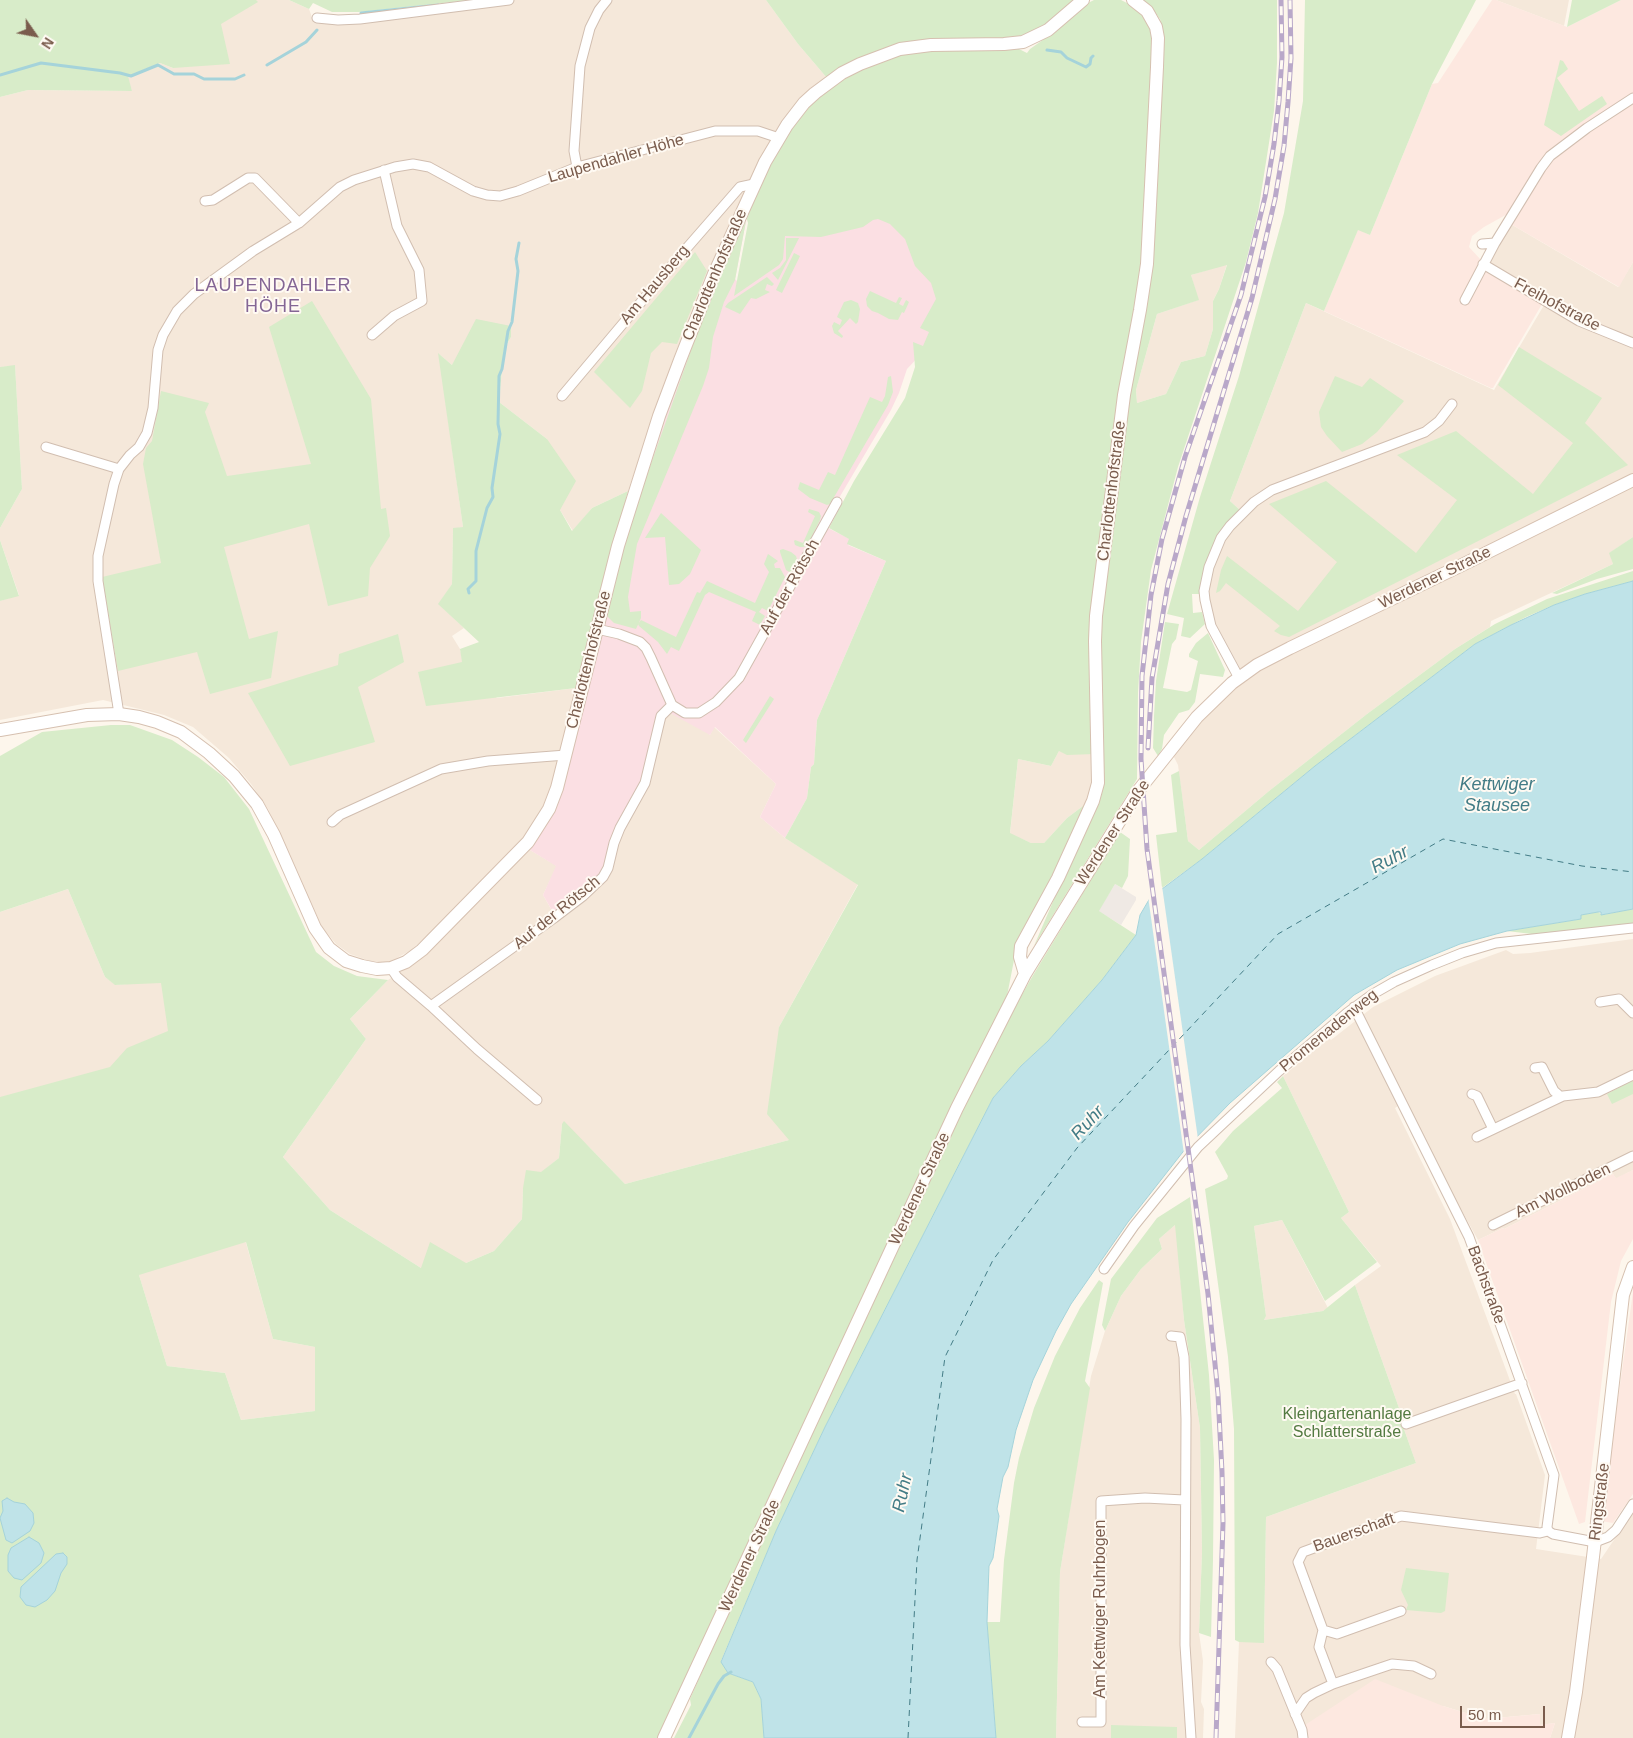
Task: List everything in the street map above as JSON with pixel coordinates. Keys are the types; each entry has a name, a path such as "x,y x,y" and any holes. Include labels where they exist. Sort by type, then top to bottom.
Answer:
{"main road":[{"name":"Charlottenhofstraße","path":"0,730 87,715 119,714 156,722 180,732 209,753 234,776 257,804 274,835 315,928 329,948 346,961 378,969 391,968 406,962 422,950 528,842 549,809 566,755 630,506 662,408 710,282 754,184 779,138 796,113 815,93 860,64 900,50 923,46 945,44 1014,44 1023,42 1048,30 1082,0"},
{"name":"Charlottenhofstraße","path":"1025,974 1020,957 1021,946 1058,878 1093,801 1098,783 1096,616 1124,395 1147,264 1158,59 1158,38 1154,22 1143,7 1133,0"},
{"name":"Werdener Straße","path":"664,1738 957,1108 1025,974 1138,791 1197,717 1222,692 1257,666 1290,648 1633,480"},
{"name":"Ringstraße","path":"1568,1738 1576,1692 1595,1542 1622,1302 1633,1267"}],"street":[{"path":"318,18 338,20 360,19 510,0"},
{"path":"577,167 574,151 580,66 590,28 596,15 607,0"},
{"path":"1465,300 1495,243 1550,156 1586,128 1633,98"},
{"name":"Laupendahler Höhe","path":"119,714 98,582 98,556 119,469 139,447 147,433 153,408 158,350 169,323 177,311 194,294 253,251 299,223 346,183 384,170 405,165 421,165 437,170 473,191 493,196 508,194 577,167 715,131 758,131 779,138"},
{"path":"372,335 394,316 422,301 419,270 397,226 384,170"},
{"path":"205,201 214,200 248,178 254,178 299,223"},
{"name":"Am Hausberg","path":"562,396 740,187 754,184"},
{"path":"1482,244 1495,243"},
{"name":"Freihofstraße","path":"1483,264 1579,321 1633,342"},
{"path":"1239,678 1211,626 1204,600 1209,567 1221,538 1230,526 1254,502 1272,490 1425,432 1439,421 1452,404"},
{"path":"46,447 119,469"},
{"name":"Auf der Rötsch","path":"431,1006 569,907 603,877 608,868 620,828 645,783 661,716 672,704 680,711 696,714 716,702 737,680 837,502"},
{"path":"597,629 632,638 643,646 651,658 672,704"},
{"path":"332,822 340,815 441,769 488,761 566,755"},
{"name":"Promenadenweg","path":"1104,1269 1134,1226 1198,1147 1279,1071 1354,1007 1394,982 1451,958 1484,947 1507,942 1633,928"},
{"path":"391,968 397,977 537,1100"},
{"path":"1600,1002 1620,999 1633,1013"},
{"name":"Bachstraße","path":"1354,1007 1469,1237 1554,1475 1548,1531"},
{"path":"1535,1068 1542,1068 1554,1091 1561,1097"},
{"path":"1477,1137 1561,1097 1598,1092 1633,1074"},
{"path":"1472,1094 1477,1096 1493,1129"},
{"name":"Am Wollboden","path":"1493,1225 1633,1156"},
{"path":"1171,1336 1180,1337 1184,1357 1186,1418 1184,1645 1191,1738"},
{"path":"1406,1424 1522,1383"},
{"name":"Am Kettwiger Ruhrbogen","path":"1082,1722 1101,1722 1101,1501 1145,1498 1184,1500"},
{"path":"1548,1531 1553,1534 1595,1542 1608,1537 1616,1530 1633,1504"},
{"name":"Bauerschaft","path":"1333,1684 1319,1647 1323,1630 1298,1562 1303,1552 1401,1516 1540,1532 1548,1531"},
{"path":"1323,1630 1337,1634 1401,1611"},
{"path":"1271,1662 1277,1669 1303,1738"},
{"path":"1295,1714 1306,1698 1333,1684 1392,1664 1414,1666 1431,1674"}],"shaded area":[{"path":"212,0 289,0 309,9 314,23 353,24 502,5 513,0 766,0 798,44 827,78 771,141 752,175 675,354 628,491 592,508 573,531 560,510 547,439 499,402 504,349 511,337 452,365 439,354 463,527 453,529 452,584 439,604 464,628 452,636 460,649 463,662 497,698 576,688 554,789 523,841 452,913 411,950 388,963 370,961 350,954 336,944 322,927 268,809 251,784 229,758 193,727 164,715 103,700 0,720 0,601 19,595 0,540 0,528 22,489 15,366 0,367 0,97 28,90 132,91 127,76 160,63 173,68"},
{"path":"1492,0 1567,27 1621,0 1633,0 1633,262 1619,287 1509,223 1544,167 1564,146 1563,139 1548,154 1511,212 1472,236 1469,247 1481,260 1482,268 1542,304 1493,388 1491,388 1324,311 1358,229 1370,235 1432,84 1438,83"},
{"path":"1496,0 1569,0 1564,26"},
{"path":"838,154 947,289 922,353 907,369 891,410 829,515 828,528 850,539 848,545 886,561 817,720 814,764 811,767 807,798 785,838 760,817 776,784 715,727 710,735 670,713 659,717 645,775 601,878 554,914 543,895 556,866 530,850 554,812 601,628 664,418 701,318 745,218 735,279 737,281 741,281"},
{"path":"1509,223 1618,287 1633,262 1633,537 1610,553 1613,564 1491,621 1490,627 1455,649 1367,714 1269,791 1199,850 1188,841 1178,765 1172,753 1241,679 1215,625 1207,591 1217,552 1241,511 1230,501 1306,303 1494,390 1547,300 1492,266 1489,258"},
{"path":"1227,264 1213,301 1213,329 1205,356 1181,362 1166,394 1137,403 1136,390 1157,314 1198,300 1191,275"},
{"path":"606,644 710,735 714,727 776,784 760,817 785,838 858,884 779,1027 789,1140 625,1184 590,1148 562,1124 559,1158 523,1188 522,1219 494,1251 466,1263 421,1268 330,1210 283,1157 366,1039 350,1019 388,980 420,959 530,850 557,866 543,895 554,914"},
{"path":"1059,751 1095,754 1095,776 1087,803 1067,818 1044,843 1031,843 1010,834 1018,759 1051,766"},
{"path":"1115,884 1136,897 1121,925 1098,911"},
{"path":"68,889 105,977 116,985 159,981 203,1012 239,1218 273,1339 315,1347 315,1411 241,1420 225,1373 167,1366 139,1275 0,1169 0,912"},
{"path":"1633,939 1633,1170 1616,1179 1613,1174 1504,1229 1478,1240 1402,1103 1395,1108 1450,1219 1545,1475 1536,1549 1601,1559 1633,1512 1633,1738 1550,1738 1555,1723 1540,1725 1540,1714 1485,1719 1443,1706 1304,1738 1235,1738 1239,1642 1264,1642 1266,1517 1416,1463 1400,1418 1399,1408 1355,1285 1381,1266 1341,1218 1349,1212 1283,1076 1329,1038 1331,1040 1373,1007 1435,976 1506,950 1513,954 1530,953"},
{"path":"1633,1170 1633,1239 1621,1261 1611,1302 1585,1522 1579,1524 1478,1240 1504,1229 1613,1174 1616,1178"},
{"path":"1282,1220 1328,1308 1323,1311 1264,1320 1266,1316 1254,1226"},
{"path":"1176,1224 1184,1320 1200,1428 1202,1552 1199,1633 1203,1661 1201,1702 1204,1709 1203,1738 1056,1738 1060,1572 1091,1376 1105,1331 1121,1296 1141,1269 1162,1249 1159,1239"},
{"path":"1633,1292 1633,1494 1613,1523 1601,1521"},
{"path":"1375,1679 1443,1706 1485,1719 1540,1714 1540,1725 1555,1723 1550,1738 1304,1738 1305,1725"}],"green space":[{"path":"0,0 256,0 258,2 221,24 230,64 173,68 160,63 128,76 132,91 28,90 0,97"},
{"path":"289,0 471,0 359,12 332,12 313,3 309,9"},
{"path":"766,0 1075,0 1055,18 1027,36 1007,40 929,41 827,78 798,44"},
{"path":"1094,0 1121,0 1133,6 1142,14 1150,29 1152,41 1143,267 1101,536 1095,754 1067,755 1059,751 1051,766 1018,759 1010,833 1031,843 1044,843 1067,818 1087,803 1016,950 1006,1001 660,1738 0,1738 0,1097 110,1067 127,1048 168,1031 161,983 115,985 105,977 68,889 0,912 0,756 42,732 111,725 130,725 172,740 224,777 249,809 316,952 334,966 357,976 388,980 350,1019 366,1039 283,1157 330,1210 421,1268 430,1242 466,1263 494,1251 522,1219 523,1188 526,1170 541,1172 559,1158 562,1124 564,1121 625,1184 789,1140 767,1114 779,1027 858,885 785,838 807,798 811,767 814,764 817,720 886,561 847,544 849,539 829,528 854,481 905,398 915,367 913,342 923,346 929,332 920,328 936,299 931,283 915,266 905,239 890,224 878,219 863,227 821,237 785,236 783,259 779,265 734,296 748,223 746,216 771,163 792,129 810,106 831,87 857,72 884,60 909,53 928,50 1017,48 1027,53 1084,5","holes":["246,1242 273,1339 315,1347 315,1411 241,1420 225,1373 167,1366 139,1275"]},
{"path":"1142,0 1277,0 1277,63 1274,111 1258,213 1246,262 1178,467 1151,570 1141,642 1138,693 1137,779 1034,946 1099,794 1100,617 1127,401 1144,317 1162,26 1160,19 1152,8","holes":["1227,265 1213,301 1213,329 1205,356 1181,362 1166,394 1137,403 1136,390 1157,314 1199,300 1191,275"]},
{"path":"1305,0 1476,0 1432,84 1370,235 1358,230 1324,311 1306,303 1230,501 1241,511 1228,525 1202,594 1192,594 1193,613 1202,612 1205,624 1190,638 1181,636 1184,618 1167,614 1200,497 1239,376 1284,213 1303,101"},
{"path":"1572,0 1621,0 1567,27"},
{"path":"1560,60 1563,61 1568,69 1557,78 1579,111 1602,96 1607,104 1561,136 1544,125"},
{"path":"746,221 735,280 724,302 713,337 709,368 703,386 637,544 628,597 630,612 641,611 641,618 636,629 614,623 607,616 624,546 646,478 702,319 730,252"},
{"path":"786,238 799,238 778,280 772,273 780,268 786,260"},
{"path":"695,252 707,271 677,344 662,342 651,353 642,391 630,408 594,372"},
{"path":"794,253 800,256 782,293 776,290"},
{"path":"767,277 774,284 772,286 767,284 765,290 770,292 756,299 751,298 740,314 725,307 728,303"},
{"path":"870,291 896,303 899,297 902,298 899,304 903,306 906,300 909,302 898,320 889,319 872,311 867,306 866,299"},
{"path":"851,300 858,303 860,309 858,322 856,324 850,318 838,331 843,336 842,338 834,333 832,326 834,322 840,325 842,320 837,317 844,302"},
{"path":"312,301 371,399 381,509 386,508 390,536 370,568 368,596 328,606 309,524 224,547 249,639 278,631 271,678 210,694 197,652 118,671 102,577 161,563 143,464 146,448 152,441 161,391 209,403 205,412 227,476 311,464 269,327"},
{"path":"476,319 511,326 511,337 504,349 499,402 547,439 576,481 560,510 572,531 592,508 628,491 576,688 426,706 418,672 462,662 460,649 479,642 438,604 452,584 453,528 463,527 438,353 452,365"},
{"path":"1519,347 1602,398 1585,423 1628,465 1289,637 1274,631 1280,626 1226,583 1216,593 1221,570 1227,556 1298,611 1337,562 1269,504 1326,481 1416,553 1457,500 1397,455 1456,431 1533,494 1573,443 1498,385"},
{"path":"15,365 22,489 0,528 0,367"},
{"path":"891,376 893,392 888,405 830,504 827,505 810,498 798,489 800,482 819,490 828,472 835,475 870,397 882,402 885,396 888,377"},
{"path":"1335,376 1362,387 1370,378 1404,401 1377,432 1362,444 1342,452 1321,427 1319,412"},
{"path":"809,509 819,512 821,516 809,542 804,547 800,547 795,545 794,541 803,543 815,516 808,512"},
{"path":"661,513 701,550 690,574 679,584 669,585 665,537 645,538"},
{"path":"1633,537 1633,569 1597,579 1557,594 1552,593 1613,564 1609,553"},
{"path":"0,540 19,596 0,601"},
{"path":"783,549 791,552 797,559 791,573 786,570 780,552"},
{"path":"768,554 778,561 774,564 775,568 780,568 785,577 768,611 762,608 759,612 765,616 760,625 752,621 756,612 709,592 705,595 679,651 671,647 667,654 658,642 639,626 638,624 641,620 676,637 697,592 700,593 707,581 755,603 769,572 764,564"},
{"path":"1633,571 1633,581 1585,594 1554,605 1526,617 1475,644 1315,766 1202,859 1162,888 1156,835 1177,832 1171,775 1179,771 1188,841 1199,850 1269,791 1367,714 1455,649 1495,624 1547,599"},
{"path":"1165,622 1179,624 1176,639 1172,644 1163,688 1187,692 1191,690 1198,661 1189,657 1189,654 1196,643 1208,633 1225,670 1223,677 1200,674 1195,702 1189,710 1179,713 1164,735 1162,749 1158,756 1153,748 1154,716 1156,681"},
{"path":"398,634 404,662 358,687 375,742 290,766 248,693 338,665 339,654"},
{"path":"770,696 774,699 746,743 743,740"},
{"path":"1120,832 1130,839 1128,876 1122,888 1115,884 1099,911 1136,935 1102,980 1048,1041 1021,1066 993,1098 825,1427 776,1531 721,1661 728,1673 753,1682 761,1699 764,1738 674,1738 691,1705 690,1699 701,1674 960,1112 1032,977"},
{"path":"1633,909 1633,925 1540,935 1507,931 1581,919 1580,915 1598,912 1602,915"},
{"name":"Kleingartenanlage Schlatterstraße","path":"1283,1076 1349,1212 1341,1218 1377,1262 1325,1301 1282,1220 1254,1226 1266,1316 1264,1320 1323,1311 1355,1285 1399,1408 1400,1418 1416,1463 1266,1517 1264,1643 1239,1642 1235,1640 1234,1429 1228,1357 1205,1189 1227,1179 1228,1176 1215,1152 1233,1131 1282,1088 1277,1082"},
{"path":"1633,1080 1633,1094 1612,1104 1607,1094"},
{"path":"1190,1197 1209,1375 1214,1460 1211,1637 1199,1633 1202,1552 1200,1428 1184,1320 1175,1225 1159,1239 1162,1249 1141,1269 1121,1296 1105,1331 1102,1325 1111,1279 1157,1218"},
{"path":"1099,1280 1103,1283 1085,1381 1090,1388 1060,1572 1056,1738 996,1738 987,1622 1000,1622 1004,1560 1019,1458 1034,1408 1055,1356 1080,1308"},
{"path":"1406,1568 1449,1573 1445,1611 1441,1613 1406,1610 1408,1605 1401,1590"},
{"path":"1111,1725 1177,1727 1177,1738 1111,1738"}],"water":[{"name":"Kettwiger Stausee","path":"1633,581 1633,909 1601,915 1601,912 1598,912 1581,915 1581,919 1507,931 1460,944 1397,970 1354,995 1230,1103 1186,1148 1128,1222 1071,1304 1056,1331 1033,1380 1016,1430 1008,1467 1003,1477 997,1509 999,1516 993,1558 989,1566 987,1622 996,1738 764,1738 761,1699 753,1682 728,1673 721,1662 776,1531 825,1427 993,1098 1021,1066 1048,1041 1102,980 1136,935 1140,915 1150,898 1202,859 1315,766 1475,644 1554,605 1585,594"},
{"path":"7,1498 14,1502 25,1504 33,1513 34,1523 30,1531 12,1543 6,1540 0,1518 3,1511 2,1501"},
{"path":"29,1537 39,1543 44,1553 41,1563 22,1580 14,1578 8,1571 8,1555 11,1548"},
{"path":"63,1553 67,1557 67,1564 61,1573 55,1591 47,1600 35,1607 26,1605 20,1597 21,1587 56,1554"}],"pier":[{"path":"1162,886 1198,1139 1184,1154 1148,896"}],"waterway":[{"path":"361,13 438,5"},
{"path":"267,65 306,42 317,30"},
{"path":"1047,50 1061,52 1067,58 1086,67 1090,64 1093,56"},
{"path":"0,75 41,63 131,76 158,65 174,74 194,74 204,79 235,79 244,75"},
{"path":"469,593 468,589 476,581 476,551 487,508 493,497 492,488 500,434 498,424 499,376 502,369 508,331 512,322 518,271 516,259 519,243"},
{"path":"689,1738 718,1684 724,1676 731,1672"}],"ferry route":[{"path":"908,1738 917,1560 945,1357 993,1260 1077,1148 1278,934 1443,839 1582,866 1633,872"}],"railway":[{"path":"1216,1738 1223,1523 1218,1394 1208,1294 1147,849 1141,759 1142,676 1151,595 1162,539 1185,457 1241,295 1265,197 1279,101 1282,57 1281,0"},
{"path":"1148,748 1152,678 1168,584 1186,516 1252,298 1275,199 1284,146 1288,102 1291,58 1290,0"}],"district":[{"name":"LAUPENDAHLER HÖHE","path":"273,296"}],"water label":[{"name":"Ruhr","path":"1390,860"},
{"name":"Ruhr","path":"1088,1123"},
{"name":"Ruhr","path":"903,1493"}]}
